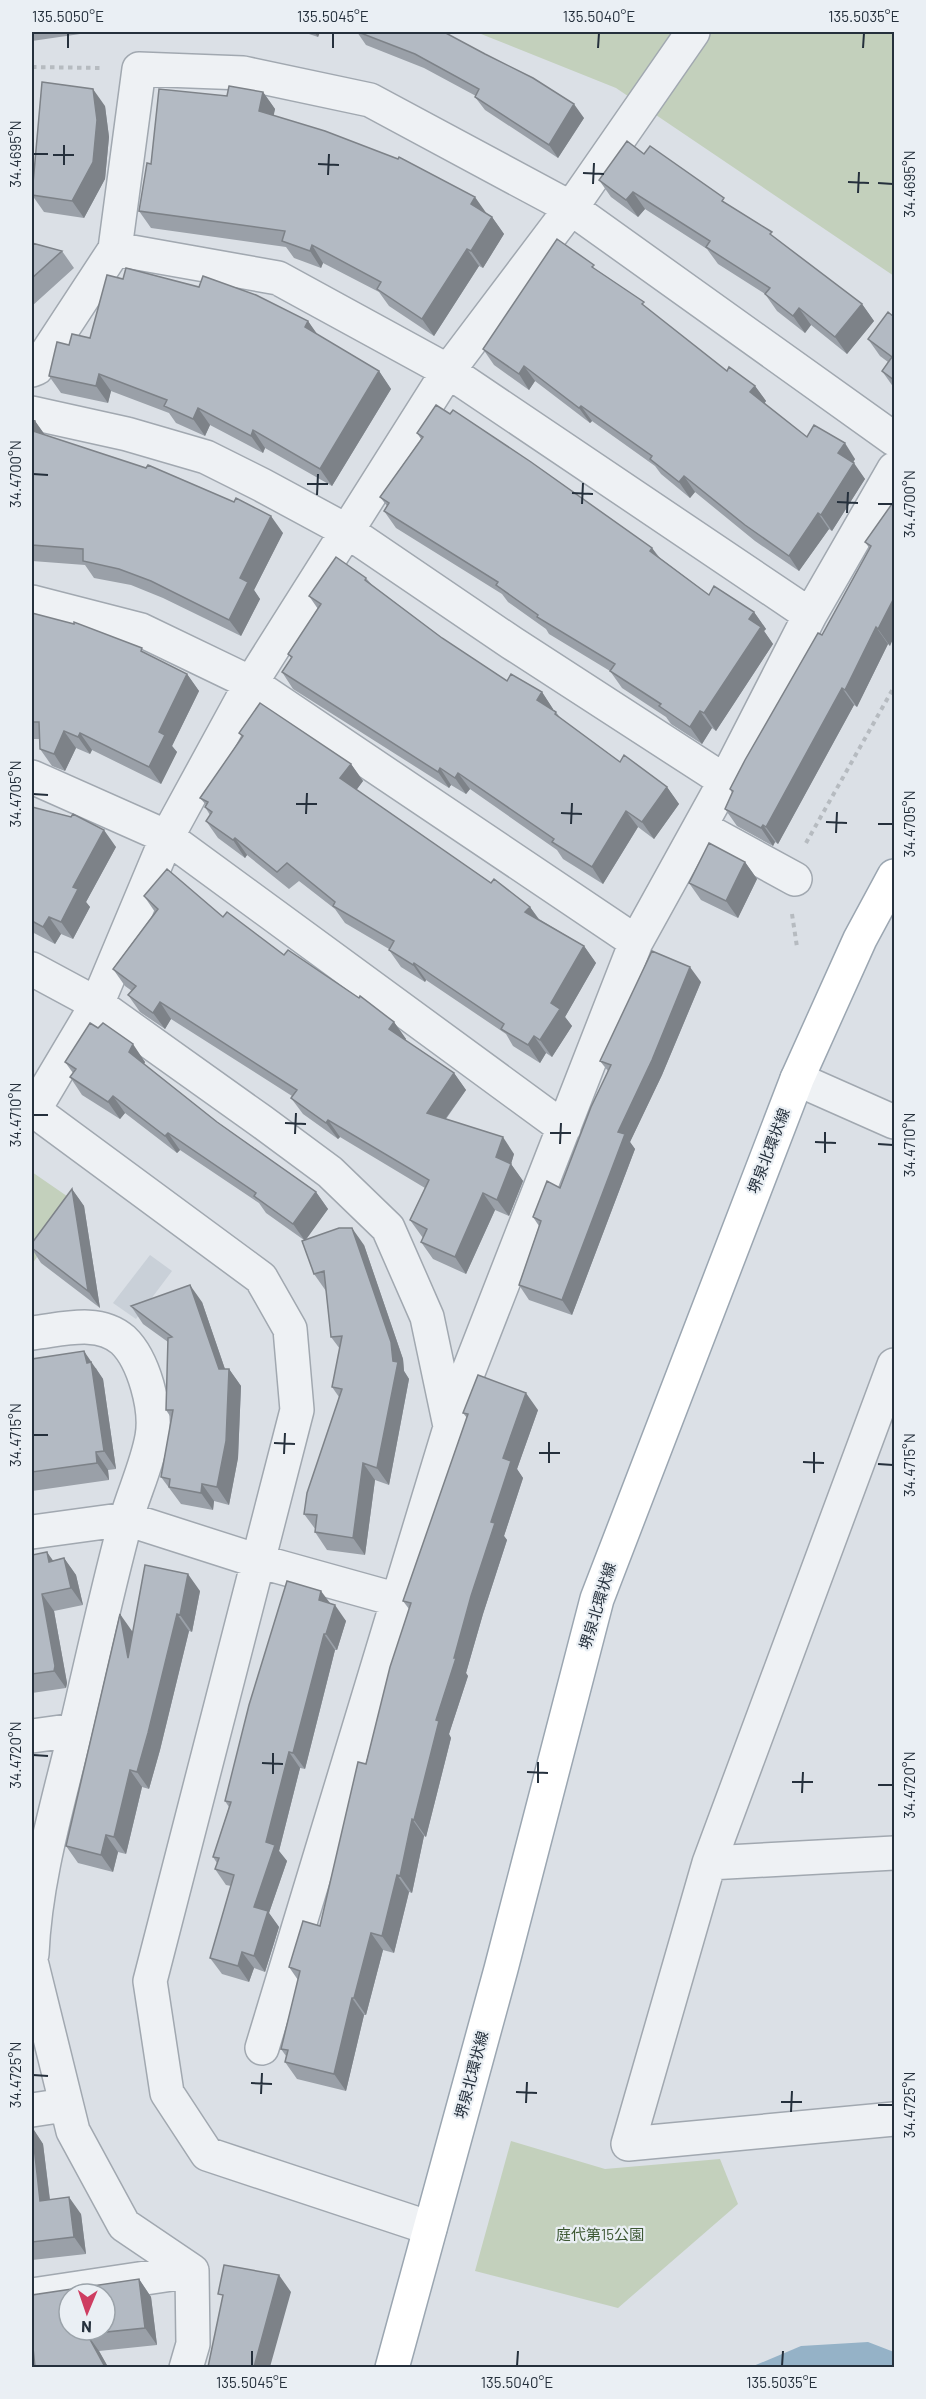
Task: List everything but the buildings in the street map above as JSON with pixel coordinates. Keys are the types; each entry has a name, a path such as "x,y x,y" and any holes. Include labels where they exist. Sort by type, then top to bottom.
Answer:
{"main road":[{"name":"堺泉北環状線","path":"392,2367 501,1969 597,1599 796,1079 860,939 894,876"}],"street":[{"path":"430,2228 207,2154 166,2093 150,1982 297,1410 290,1329 261,1278 33,1110 97,1004 167,837 251,683 448,371 571,208 693,32"},
{"path":"32,370 37,368 115,249 139,69 243,73 370,100 571,208 894,439"},
{"path":"115,249 278,278 448,371 810,615"},
{"path":"32,413 127,434 206,456 347,531 512,643 725,782"},
{"path":"262,2048 462,1388 636,942 725,782 810,615 894,469"},
{"path":"32,602 141,630 251,683 636,942"},
{"path":"32,777 167,837 564,1128"},
{"path":"700,827 795,879"},
{"path":"32,969 97,1004 330,1172 388,1228 427,1317 450,1428"},
{"path":"796,1079 894,1122"},
{"path":"32,1333 86,1327 105,1328 124,1341 135,1359 145,1379 153,1410 152,1437 127,1519 42,1867 32,1939"},
{"path":"894,1365 709,1863 628,2144 894,2119"},
{"path":"32,1532 127,1519 258,1561 398,1600"},
{"path":"32,1736 75,1730"},
{"path":"709,1863 894,1853"},
{"path":"32,1965 73,2131 124,2225 192,2271"},
{"path":"32,2110 65,2105"},
{"path":"32,2295 192,2271"},
{"path":"186,2367 193,2344 192,2271"}],"path":[{"path":"32,67 139,69"},
{"path":"797,947 792,912 796,860 894,687"}],"shaded area":[{"path":"150,1255 172,1271 136,1319 113,1303"}],"green space":[{"path":"476,32 894,32 894,276 616,88"},
{"path":"32,1172 77,1203 32,1264"},
{"name":"庭代第15公園","path":"511,2141 605,2169 720,2159 738,2204 618,2308 475,2271"}],"water":[{"path":"868,2342 894,2352 894,2367 751,2367 801,2346"}]}
